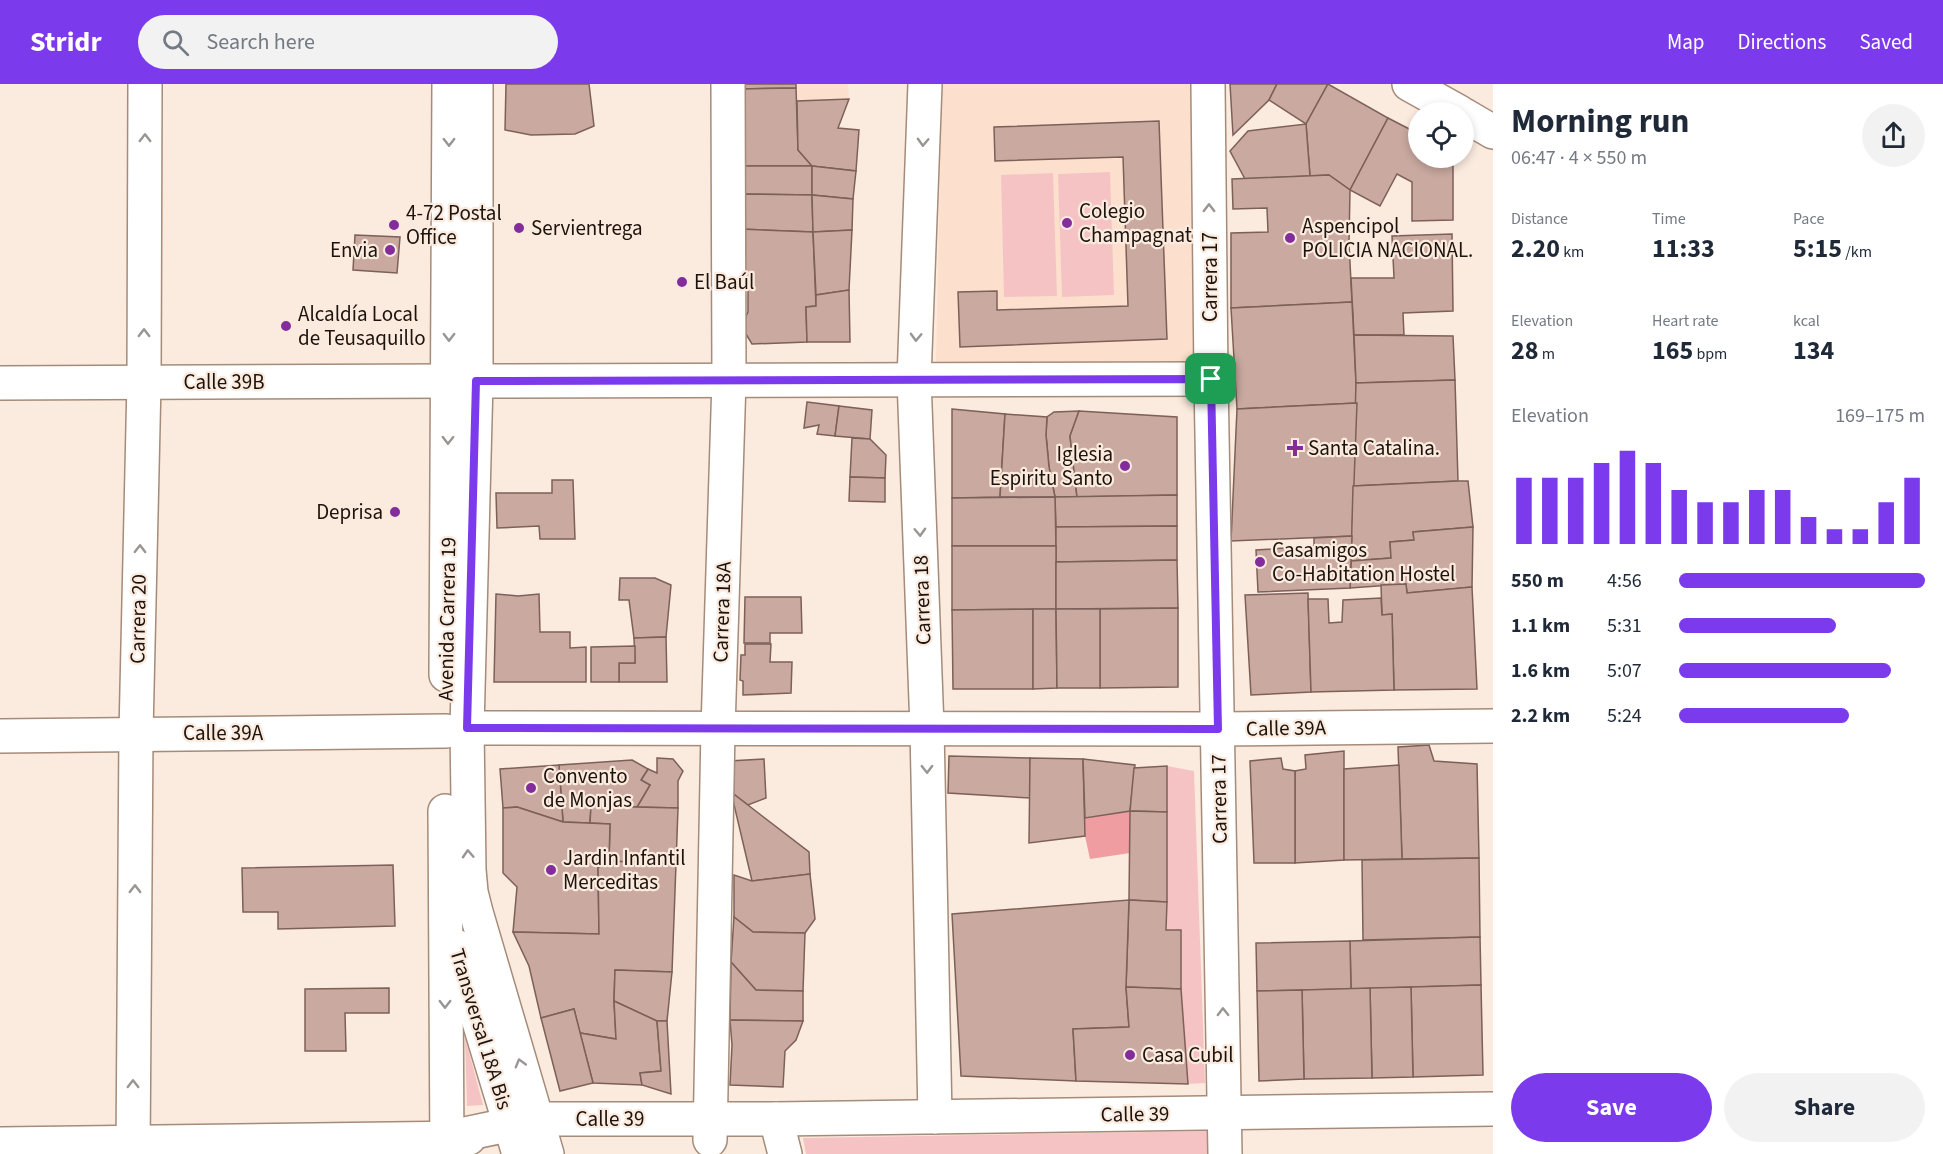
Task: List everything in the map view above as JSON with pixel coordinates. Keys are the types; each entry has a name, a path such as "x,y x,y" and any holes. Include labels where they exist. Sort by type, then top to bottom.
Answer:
{"street":[{"name":"Carrera 20","path":"133,1148 136,734 144,382 145,84"},
{"name":"Avenida Carrera 19","path":"449,84 462,381"},
{"name":"Avenida Carrera 19","path":"446,1146 445,904 456,729 462,381 476,84"},
{"name":"Carrera 18A","path":"710,1130 718,729 729,380 728,84"},
{"name":"Carrera 18","path":"926,84 914,379 927,728 935,1117"},
{"name":"Carrera 17","path":"1208,84 1225,1154"},
{"path":"1409,84 1441,102"},
{"path":"1474,121 1493,132"},
{"name":"Calle 39B","path":"0,383 1211,379"},
{"name":"Calle 39A","path":"0,736 456,729 1218,729 1493,726"},
{"name":"Avenida Carrera 19","path":"456,729 471,892 476,912"},
{"name":"Transversal 18A Bis","path":"445,904 528,1138"},
{"name":"Transversal 18A Bis","path":"476,912 528,1138"},
{"name":"Calle 39","path":"0,1144 133,1148 446,1146 528,1138 710,1130 776,1119 1493,1109"},
{"path":"776,1119 785,1154"}],"shaded area":[{"path":"796,84 848,84 849,99 797,101"},
{"name":"Colegio Champagnat","path":"942,84 1193,84 1196,367 936,363"},
{"path":"1110,172 1114,295 1062,297 1058,174"},
{"path":"1053,173 1057,296 1004,297 1001,175"},
{"path":"1167,766 1194,771 1205,1083 1188,1084 1181,989 1180,930 1167,930"},
{"path":"1130,811 1130,853 1090,859 1085,836 1085,818"},
{"path":"465,1037 483,1105 467,1106"},
{"path":"1208,1131 1209,1154 806,1154 803,1138"}],"building":[{"path":"506,84 589,84 594,126 575,134 531,135 505,130"},
{"path":"742,84 796,84 796,88 741,89"},
{"path":"1230,84 1277,84 1269,100 1233,135"},
{"path":"1277,84 1328,84 1306,124 1269,100"},
{"path":"1328,84 1388,118 1350,190 1329,175 1310,176 1306,124"},
{"path":"796,88 798,150 812,166 741,166 741,89"},
{"path":"849,99 838,128 859,130 856,171 812,166 798,150 797,101"},
{"path":"1388,118 1408,128 1408,168 1453,168 1453,220 1412,221 1412,182 1397,174 1380,206 1350,190"},
{"path":"1159,121 1167,339 960,347 958,292 997,291 997,310 1128,306 1123,157 995,161 994,127"},
{"path":"1306,124 1310,176 1245,179 1230,151 1248,131"},
{"path":"741,166 812,166 812,195 741,194"},
{"path":"812,166 856,171 853,199 812,195"},
{"name":"Aspencipol POLICIA NACIONAL.","path":"1329,175 1350,190 1349,243 1352,302 1231,308 1231,233 1268,232 1267,208 1233,209 1232,179"},
{"path":"741,194 812,195 813,232 739,229"},
{"path":"812,195 853,199 852,230 813,232"},
{"path":"739,229 813,232 816,306 806,307 807,342 752,344 741,326 748,312 748,286 737,277"},
{"path":"852,230 849,290 816,295 813,232"},
{"path":"1452,234 1453,311 1403,313 1404,335 1354,335 1351,278 1394,278 1392,236"},
{"path":"355,235 400,237 397,273 353,270"},
{"path":"849,290 850,342 807,342 806,307 816,306 816,295"},
{"path":"1352,302 1357,403 1237,409 1231,308"},
{"path":"1354,335 1453,336 1455,380 1356,383"},
{"path":"1455,380 1458,481 1353,486 1356,383"},
{"path":"807,402 839,406 835,436 817,434 819,425 804,428"},
{"name":"Santa Catalina.","path":"1357,403 1352,536 1231,541 1237,409"},
{"path":"839,406 872,410 870,439 835,436"},
{"path":"952,409 1005,414 1000,497 952,498"},
{"path":"1079,411 1070,436 1077,497 1055,497 1049,467 1047,417 1054,412"},
{"name":"Iglesia Espiritu Santo","path":"1079,411 1177,417 1177,495 1077,497 1070,436"},
{"path":"1005,414 1047,417 1049,467 1055,497 1000,497"},
{"path":"852,438 870,439 886,455 885,478 850,477"},
{"path":"850,477 885,478 885,502 849,501"},
{"path":"552,480 573,480 575,539 540,539 539,526 497,528 496,493 552,493"},
{"path":"1468,481 1473,527 1413,532 1414,540 1390,542 1391,558 1351,561 1353,486"},
{"path":"1177,495 1177,526 1056,527 1055,497"},
{"path":"1055,497 1056,546 952,546 952,498"},
{"path":"1177,526 1177,560 1056,562 1056,527"},
{"path":"1473,527 1472,587 1407,593 1406,584 1350,588 1351,561 1391,558 1390,542 1414,540 1413,532"},
{"path":"1352,536 1350,588 1258,592 1256,550 1314,546 1314,538"},
{"path":"952,546 1056,546 1056,609 952,610"},
{"path":"1177,560 1178,608 1056,609 1056,562"},
{"path":"620,578 655,578 671,585 666,637 634,638 629,600 619,600"},
{"path":"1406,584 1407,593 1472,587 1477,689 1394,690 1392,614 1382,615 1381,585"},
{"path":"1308,593 1311,692 1251,695 1245,595"},
{"path":"496,594 518,596 539,594 540,632 570,632 570,648 586,647 586,682 494,682"},
{"path":"745,597 801,597 802,633 770,633 770,643 744,643"},
{"path":"1381,598 1382,615 1392,614 1394,690 1311,692 1308,599 1328,599 1329,623 1342,622 1343,600"},
{"path":"1178,608 1178,687 1100,688 1100,609"},
{"path":"1033,609 1033,689 953,689 952,610"},
{"path":"1033,609 1056,609 1057,688 1033,689"},
{"path":"1056,609 1100,609 1100,688 1057,688"},
{"path":"666,637 667,682 619,682 619,663 635,663 634,638"},
{"path":"745,644 771,644 770,662 792,662 791,693 743,695 743,681 740,680 741,655 745,655"},
{"path":"635,646 635,663 619,663 619,682 591,682 591,647"},
{"path":"1429,745 1434,761 1477,764 1479,858 1402,859 1398,747"},
{"path":"1344,751 1344,860 1295,863 1295,771 1306,769 1305,755"},
{"path":"949,756 1030,758 1030,798 948,793"},
{"path":"657,758 673,759 683,771 678,781 678,808 637,807 650,785 641,780 648,769 657,773"},
{"path":"1030,758 1083,759 1085,836 1029,843"},
{"path":"1281,758 1283,769 1295,771 1295,863 1254,863 1250,761"},
{"path":"764,759 766,798 748,805 731,792 729,761"},
{"path":"1083,759 1135,765 1130,811 1085,818"},
{"path":"632,760 648,769 641,780 650,785 637,807 591,806 590,823 563,822 559,765"},
{"name":"Convento de Monjas","path":"559,765 563,822 517,807 503,808 500,769"},
{"path":"1399,765 1402,859 1344,860 1344,769"},
{"path":"1167,766 1167,812 1130,811 1134,768"},
{"path":"731,792 809,852 810,874 752,881"},
{"path":"591,806 678,808 676,864 609,861 610,824 590,823"},
{"name":"Jardin Infantil Merceditas","path":"517,807 563,822 610,824 609,861 598,868 599,934 513,932 517,887 503,873 503,808"},
{"path":"1130,811 1167,812 1167,902 1129,900"},
{"path":"1479,858 1480,937 1363,940 1362,860"},
{"path":"609,861 676,864 672,972 615,970 616,1039 580,1033 574,1009 541,1018 529,966 513,932 599,934 598,868"},
{"path":"393,865 395,926 278,929 278,912 243,912 242,868"},
{"path":"810,874 815,919 805,933 753,932 734,917 734,875 752,881"},
{"path":"1129,900 1167,902 1166,930 1181,930 1181,989 1126,987"},
{"path":"1129,900 1126,987 1129,1027 1073,1029 1076,1081 961,1076 952,914"},
{"path":"734,917 753,932 805,933 803,991 756,990 731,962"},
{"path":"1480,937 1481,985 1351,989 1350,941"},
{"path":"1350,941 1351,989 1257,991 1256,943"},
{"path":"731,962 756,990 803,991 803,1021 730,1020"},
{"path":"615,970 672,972 667,1021 657,1021 614,1001"},
{"path":"1481,985 1483,1075 1413,1077 1411,987"},
{"name":"Casa Cubil","path":"1126,987 1181,989 1188,1084 1076,1081 1073,1029 1129,1027"},
{"path":"1411,987 1413,1077 1372,1078 1370,988"},
{"path":"389,988 389,1013 345,1013 346,1051 305,1051 305,989"},
{"path":"1370,988 1372,1078 1304,1079 1302,990"},
{"path":"1302,990 1304,1079 1259,1081 1257,991"},
{"path":"614,1001 657,1021 661,1071 640,1073 642,1085 593,1083 580,1033 616,1039"},
{"path":"574,1009 593,1083 560,1091 541,1018"},
{"path":"730,1020 803,1021 796,1040 785,1051 783,1087 730,1085 732,1045"},
{"path":"657,1021 667,1021 671,1094 642,1085 640,1073 661,1071"}],"place":[{"name":"Colegio Champagnat","path":"1067,223"},
{"name":"4-72 Postal Office","path":"394,225"},
{"name":"Servientrega","path":"519,228"},
{"name":"Aspencipol POLICIA NACIONAL.","path":"1290,238"},
{"name":"Envia","path":"390,250"},
{"name":"El Baúl","path":"682,282"},
{"name":"Alcaldía Local de Teusaquillo","path":"286,326"},
{"name":"Santa Catalina.","path":"1295,448"},
{"name":"Iglesia Espiritu Santo","path":"1125,466"},
{"name":"Deprisa","path":"395,512"},
{"name":"Casamigos Co-Habitation Hostel","path":"1260,562"},
{"name":"Convento de Monjas","path":"531,788"},
{"name":"Jardin Infantil Merceditas","path":"551,870"},
{"name":"Casa Cubil","path":"1130,1055"}],"route":[{"path":"1211,379 1218,729 467,728 476,381 1211,379"}]}
